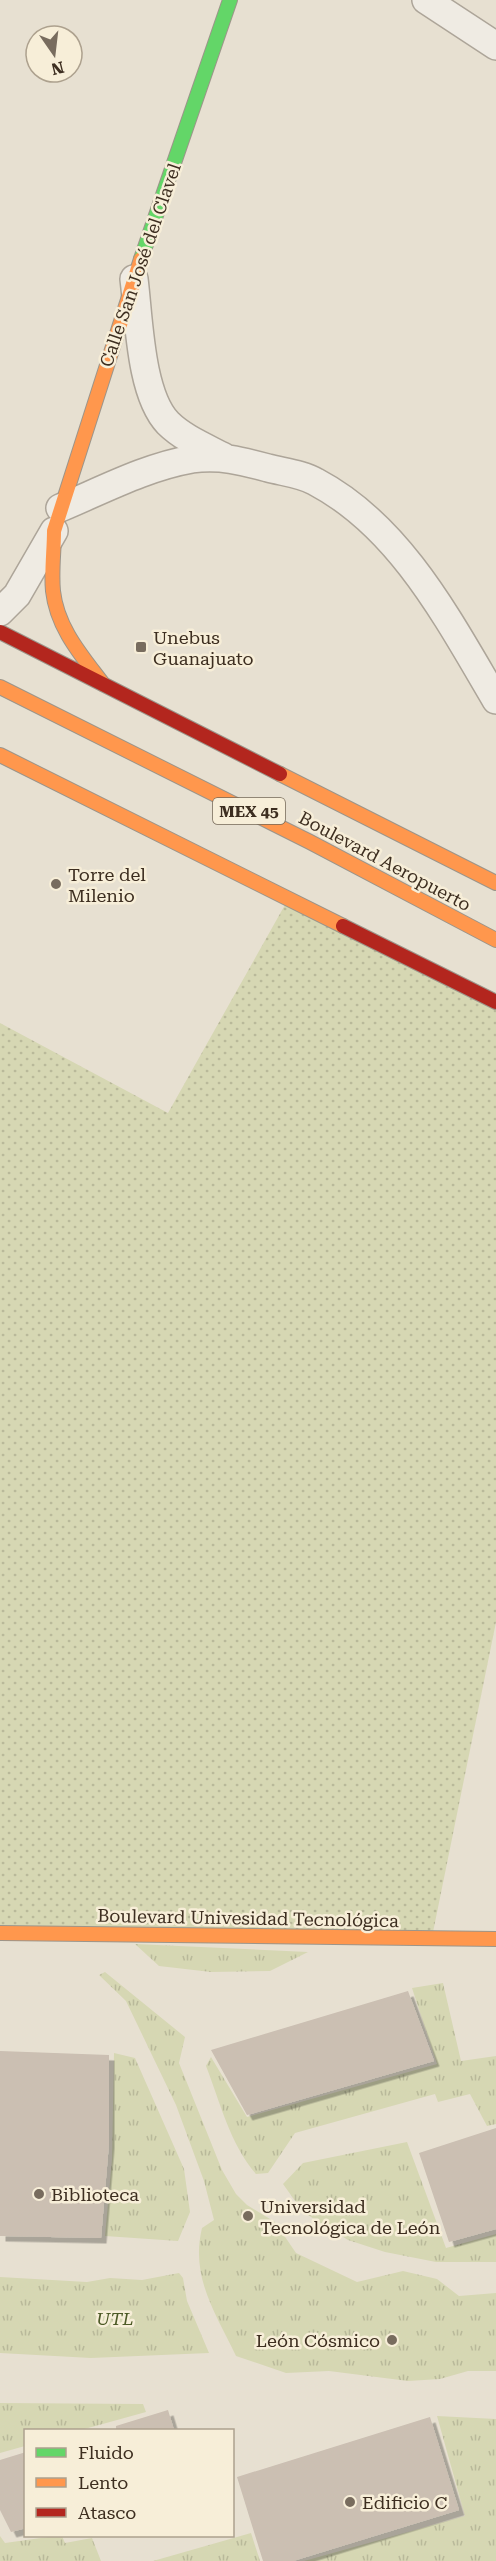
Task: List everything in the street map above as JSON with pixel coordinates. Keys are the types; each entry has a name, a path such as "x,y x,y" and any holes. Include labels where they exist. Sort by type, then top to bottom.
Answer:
{"main road":[{"name":"Calle San José del Clavel","path":"103,684 62,625 55,604 52,573 57,519 134,278 230,0"},
{"name":"Boulevard Aeropuerto","path":"0,632 496,883"},
{"name":"Boulevard Aeropuerto","path":"0,687 310,842 496,940"},
{"path":"0,755 496,1002"},
{"path":"0,768 18,764"},
{"name":"Boulevard Univesidad Tecnológica","path":"0,1933 496,1939"}],"street":[{"path":"426,0 496,46"},
{"path":"134,278 147,375 155,403 169,424 224,457 315,481 363,513 436,600 496,700"},
{"path":"57,519 170,464 224,457"},
{"name":"Calle San José del Clavel","path":"0,612 17,596 57,519"}],"green space":[{"path":"286,903 496,1007 496,1622 431,1942 0,1931 0,1023 168,1113"},
{"path":"135,1944 308,1952 270,1971 211,1972 159,1966"},
{"path":"105,1972 185,2037 179,2063 222,2170 236,2194 247,2205 275,2222 296,2253 357,2282 403,2271 437,2279 459,2296 496,2293 496,2371 468,2371 440,2379 408,2381 329,2371 286,2373 236,2356 207,2295 199,2263 202,2228 214,2220 204,2181 176,2105 126,2001 99,1975"},
{"path":"443,1983 461,2061 496,2056 496,2124 487,2126 470,2094 438,2102 435,2094 295,2133 268,2173 256,2174 239,2150 226,2122 206,2066 211,2057 247,2117 437,2064 412,1988"},
{"path":"114,2053 135,2058 184,2169 190,2212 178,2241 105,2236 112,2159"},
{"path":"407,2142 446,2248 496,2234 496,2262 436,2262 385,2252 348,2240 303,2212 283,2184 303,2163"},
{"name":"UTL","path":"179,2273 183,2278 187,2301 209,2353 91,2358 0,2353 0,2277 87,2282 110,2278 142,2280"},
{"path":"0,2403 143,2404 146,2412 85,2429 24,2429 24,2446 0,2453"},
{"path":"437,2416 496,2419 496,2561 304,2561 465,2516"},
{"path":"251,2533 260,2561 153,2561"},
{"path":"0,2536 5,2543 48,2537 62,2537 65,2543 92,2538 101,2561 0,2561"}],"building":[{"path":"408,1991 434,2061 247,2115 211,2050"},
{"path":"0,2051 109,2055 109,2143 101,2238 0,2236"},
{"path":"496,2128 496,2229 449,2242 419,2153"},
{"path":"168,2410 174,2429 116,2429 116,2426"},
{"path":"430,2417 459,2510 293,2561 263,2561 237,2477"},
{"path":"24,2453 24,2529 11,2532 0,2510 0,2460"}],"traffic: fast":[{"path":"141,259 230,0"}],"traffic: slow":[{"path":"103,684 72,641 55,604 52,576 54,531 141,259"},
{"path":"0,687 310,842 496,940"},
{"path":"0,755 343,926"},
{"path":"280,774 496,883"},
{"path":"0,1933 496,1939"}],"traffic: jam":[{"path":"0,632 280,774"},
{"path":"343,926 496,1002"}],"place":[{"name":"Unebus Guanajuato","path":"141,647"},
{"name":"Torre del Milenio","path":"56,884"},
{"name":"Biblioteca","path":"39,2194"},
{"name":"Universidad Tecnológica de León","path":"248,2216"},
{"name":"León Cósmico","path":"392,2340"},
{"name":"Edificio C","path":"350,2502"}]}
